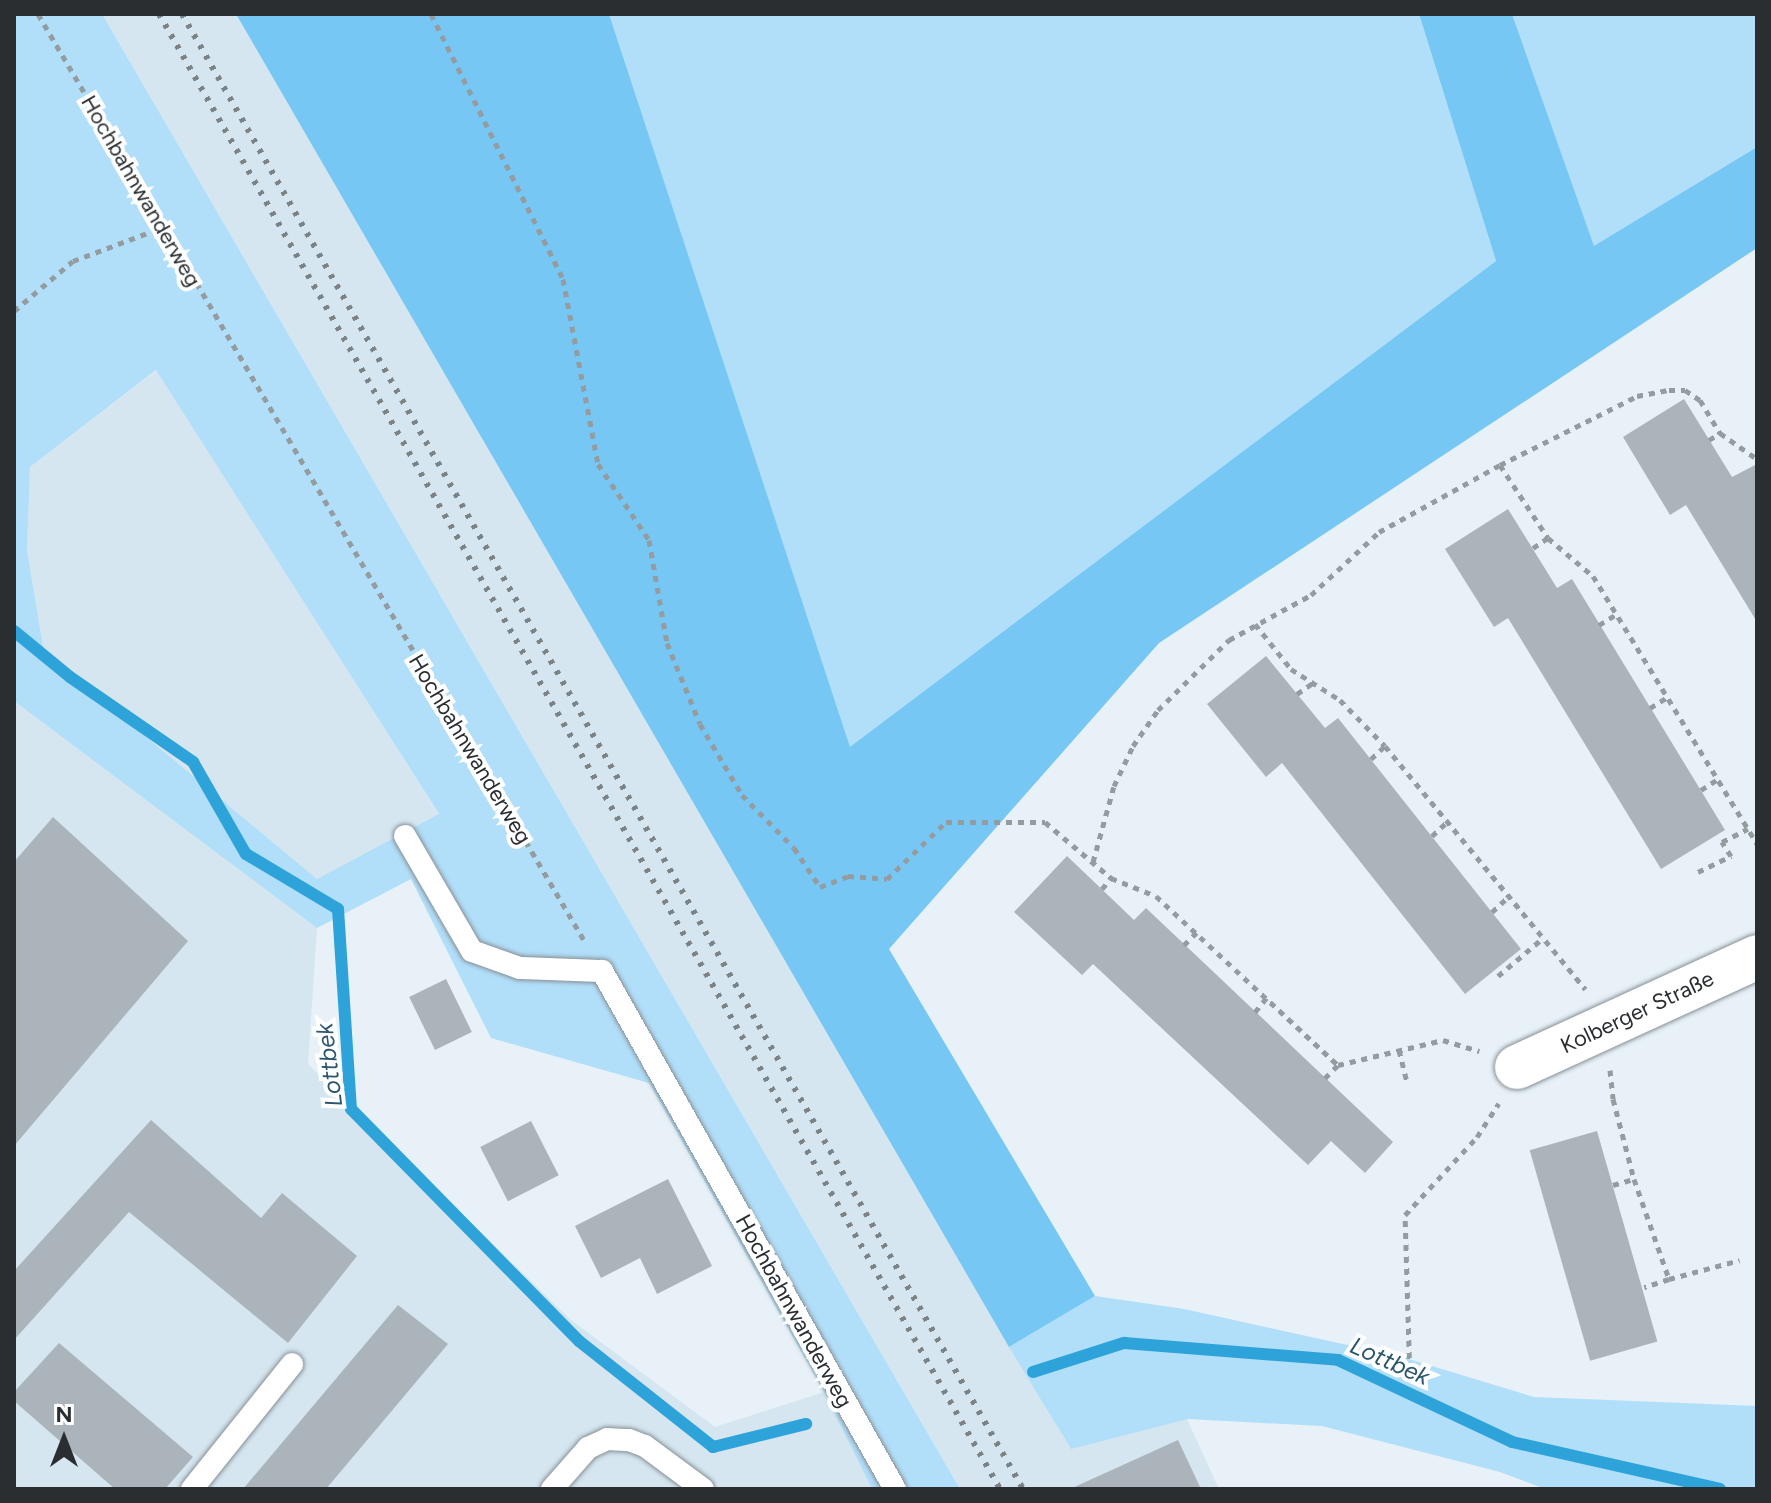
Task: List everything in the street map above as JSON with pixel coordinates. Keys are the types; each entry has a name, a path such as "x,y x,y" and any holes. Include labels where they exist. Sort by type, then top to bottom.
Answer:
{"street":[{"name":"Kolberger Straße","path":"1517,1067 1757,957"}],"lane":[{"path":"405,836 472,951 520,968 602,971"},
{"name":"Hochbahnwanderweg","path":"602,971 895,1489"},
{"path":"192,1489 292,1364"},
{"path":"552,1489 588,1448 607,1439 629,1440 645,1446 703,1489"}],"path":[{"name":"Hochbahnwanderweg","path":"38,14 161,228 602,971"},
{"path":"431,14 563,279 598,464 649,540 667,643 700,724 742,795 794,848 820,887 848,876 887,879 946,822 1045,822 1111,878 1156,896 1338,1065"},
{"path":"14,311 73,261 161,228"},
{"path":"1093,862 1106,808 1133,746 1158,710 1229,640 1311,595 1379,532 1500,465 1637,396 1685,390 1700,400 1720,433 1757,459"},
{"path":"1709,440 1720,433"},
{"path":"1500,465 1548,538 1593,576 1757,844"},
{"path":"1533,548 1548,538"},
{"path":"1599,625 1618,613"},
{"path":"1255,624 1291,669 1340,700 1385,746 1542,939 1580,981 1605,1028 1613,1099 1634,1179 1669,1279"},
{"path":"1297,694 1314,682"},
{"path":"1650,708 1669,696"},
{"path":"1371,759 1385,746"},
{"path":"1701,790 1718,779"},
{"path":"1432,836 1447,822"},
{"path":"1698,872 1731,856 1722,842 1748,829"},
{"path":"1102,889 1111,878"},
{"path":"1492,912 1509,896"},
{"path":"1184,945 1197,932"},
{"path":"1498,976 1542,939"},
{"path":"1255,1012 1267,997"},
{"path":"1325,1078 1338,1065 1443,1040 1460,1043 1517,1067 1491,1120 1405,1215 1410,1382"},
{"path":"1399,1050 1407,1083"},
{"path":"1613,1185 1634,1179"},
{"path":"1644,1287 1740,1260"}],"shaded area":[{"path":"14,14 102,14 960,1489 872,1489 824,1392 649,1083 491,1038 411,879 317,928 14,701","holes":["156,370 439,814 317,879 44,652 27,550 30,467"]},
{"path":"102,14 236,14 1070,1448 1187,1419 1219,1489 960,1489"},
{"path":"236,14 609,14 850,747 1496,261 1419,14 1512,14 1594,246 1757,147 1757,248 1159,643 889,949 1095,1296 1009,1347"},
{"path":"609,14 1419,14 1496,261 850,748"},
{"path":"1512,14 1757,14 1757,147 1594,247"},
{"path":"157,370 439,815 317,879 44,652 27,550 30,467"},
{"path":"14,701 317,928 308,1064 571,1320 715,1427 824,1392 872,1489 14,1489"},
{"path":"1095,1296 1184,1309 1402,1357 1534,1397 1757,1406 1757,1489 1545,1489 1500,1472 1322,1426 1188,1419 1071,1449 1009,1347"}],"building":[{"path":"1684,399 1732,477 1757,464 1757,622 1686,505 1670,515 1623,437"},
{"path":"1508,509 1557,588 1572,579 1725,830 1661,869 1508,618 1494,627 1445,549"},
{"path":"1266,656 1325,728 1338,718 1521,949 1465,994 1282,763 1266,777 1207,704"},
{"path":"53,817 188,941 14,1146 14,862"},
{"path":"1067,856 1134,920 1146,908 1393,1142 1365,1173 1331,1141 1308,1165 1093,964 1082,975 1014,912"},
{"path":"446,979 472,1032 435,1050 409,997"},
{"path":"151,1120 261,1218 282,1193 357,1256 288,1343 129,1212 14,1340 14,1271"},
{"path":"531,1121 559,1175 508,1201 480,1147"},
{"path":"1597,1131 1657,1342 1590,1361 1530,1150"},
{"path":"668,1179 712,1266 657,1294 640,1258 601,1278 575,1226"},
{"path":"398,1305 448,1344 326,1489 243,1489"},
{"path":"59,1343 193,1457 165,1489 115,1489 14,1401 14,1392"},
{"path":"1178,1440 1201,1489 1070,1489"}],"waterway":[{"name":"Lottbek","path":"14,631 70,677 193,762 246,854 338,909 351,1109 579,1341 713,1447 806,1424"},
{"name":"Lottbek","path":"1033,1372 1124,1343 1338,1360 1512,1442 1720,1489"}],"railway":[{"path":"159,14 1000,1489"},
{"path":"182,14 1023,1489"}]}
